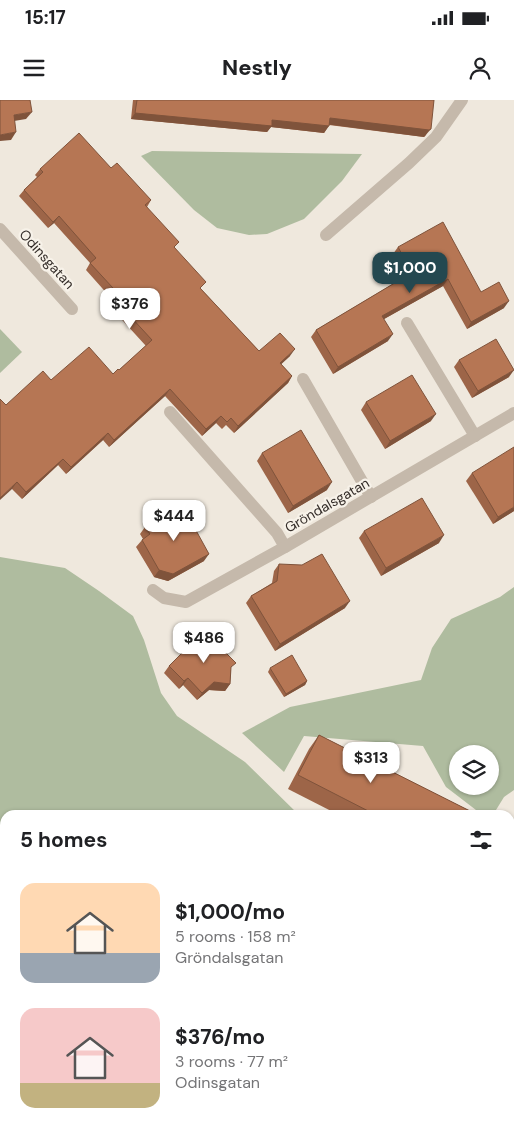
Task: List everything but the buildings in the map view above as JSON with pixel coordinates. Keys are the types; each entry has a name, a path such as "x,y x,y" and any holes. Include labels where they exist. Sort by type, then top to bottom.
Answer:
{"street":[{"path":"326,235 436,138 462,100"},
{"name":"Odinsgatan","path":"0,229 72,309"},
{"path":"407,324 475,436"},
{"path":"303,379 371,497"},
{"path":"170,412 277,533 286,547"},
{"name":"Gröndalsgatan","path":"153,590 164,598 186,602 286,547 514,413"}],"green space":[{"path":"152,151 362,154 342,181 304,219 267,234 249,235 217,228 194,210 141,156"},
{"path":"0,329 22,352 0,373"},
{"path":"0,557 65,568 133,616 144,640 161,693 177,716 245,762 294,810 0,810"},
{"path":"514,587 514,790 504,797 496,810 476,810 456,795 499,795 499,745 449,745 449,789 423,746 304,736 284,772 242,733 290,707 421,680 432,648 451,619 500,597"}]}
